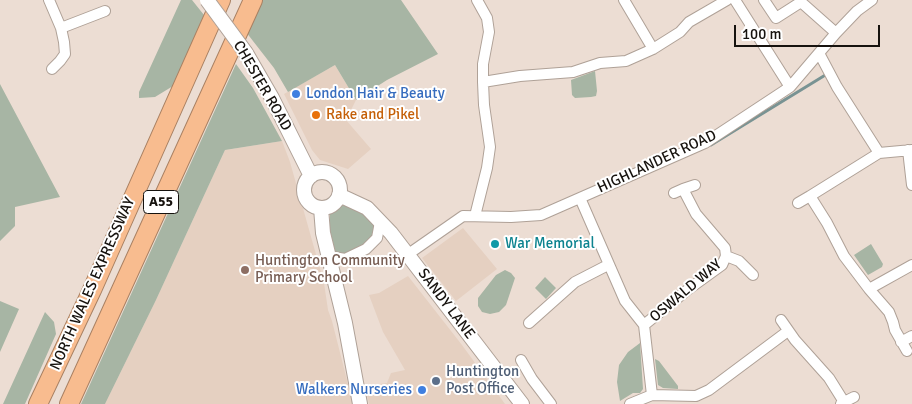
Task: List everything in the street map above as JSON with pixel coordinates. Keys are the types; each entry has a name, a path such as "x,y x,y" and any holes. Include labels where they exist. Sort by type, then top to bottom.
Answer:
{"highway":[{"name":"NORTH WALES EXPRESSWAY","path":"38,404 92,290 221,0"},
{"name":"NORTH WALES EXPRESSWAY","path":"69,404 253,0"}],"main road":[{"name":"CHESTER ROAD","path":"207,0 246,54 272,98 311,176"},
{"path":"320,172 334,177 339,186 339,195 334,203 321,208 309,203 304,187 311,176 320,172"},
{"name":"SANDY LANE","path":"339,195 367,208 380,222 522,404"},
{"path":"321,208 323,233 345,323 360,404"}],"street":[{"path":"49,0 61,28 65,54 52,68"},
{"path":"475,216 487,168 490,147 483,82 483,64 489,32 487,18 477,0"},
{"path":"624,0 653,49"},
{"path":"483,82 520,76 573,72 600,63 626,61 653,49 680,32 689,22 727,0"},
{"path":"735,0 790,88"},
{"path":"764,0 776,18 801,2 836,33"},
{"name":"HIGHLANDER ROAD","path":"407,255 463,216 511,217 542,215 705,143 790,88 836,33 857,11 872,0"},
{"path":"61,28 105,11"},
{"path":"819,52 837,87 878,153"},
{"path":"798,203 878,153 910,150 912,185"},
{"name":"OSWALD WAY","path":"644,325 722,265 726,256 725,248 679,191 695,185"},
{"path":"810,196 844,256 889,312 895,330 904,347 912,336"},
{"path":"580,198 625,301 644,325 652,395"},
{"path":"328,256 346,259 366,249 377,238 380,222"},
{"name":"OSWALD WAY","path":"726,256 739,261 753,275"},
{"path":"529,323 575,282 608,265"},
{"path":"869,288 912,265"},
{"path":"781,320 846,401"},
{"path":"630,404 652,395 678,400 696,396 709,390 788,331"},
{"path":"521,360 550,404"}],"shaded area":[{"path":"335,65 356,100 346,120 371,149 348,169 320,160 312,150 284,94"},
{"name":"Huntington Community Primary School","path":"282,141 290,162 324,283 328,310 353,404 105,404 156,300 225,150"},
{"path":"463,228 497,269 456,301 422,258"},
{"path":"408,276 505,404 369,404 365,386 387,383 391,373 405,370 383,332 369,295 379,293"}],"green space":[{"path":"181,0 192,0 204,15 173,86 155,97 139,98 139,92"},
{"path":"262,0 401,0 438,54 387,80 356,100 335,65 288,92 274,68 246,32"},
{"path":"236,64 253,88 282,141 225,150 156,300 105,404 81,404"},
{"path":"595,71 596,96 575,98 572,95 571,80"},
{"path":"0,84 60,197 15,207 15,226 0,241"},
{"path":"340,205 357,208 373,220 376,228 371,242 346,255 339,255 335,251 330,230 330,213"},
{"path":"871,244 883,264 882,267 868,275 854,255"},
{"path":"505,270 515,278 506,305 499,312 490,314 482,312 478,306 478,298 496,275"},
{"path":"545,277 556,288 546,299 535,288"},
{"path":"0,301 19,309 0,352"},
{"path":"45,312 54,322 56,334 25,404 3,404"},
{"path":"640,343 643,389 640,393 633,393 620,401 617,382 619,365 628,352"},
{"path":"655,359 659,361 678,386 678,389 663,388 658,385"}],"waterway":[{"path":"711,145 827,74"}],"place":[{"name":"London Hair & Beauty","path":"296,94"},
{"name":"Rake and Pikel","path":"316,115"},
{"name":"War Memorial","path":"495,244"},
{"name":"Huntington Community Primary School","path":"245,270"},
{"name":"Huntington Post Office","path":"436,381"},
{"name":"Walkers Nurseries","path":"422,390"}]}
